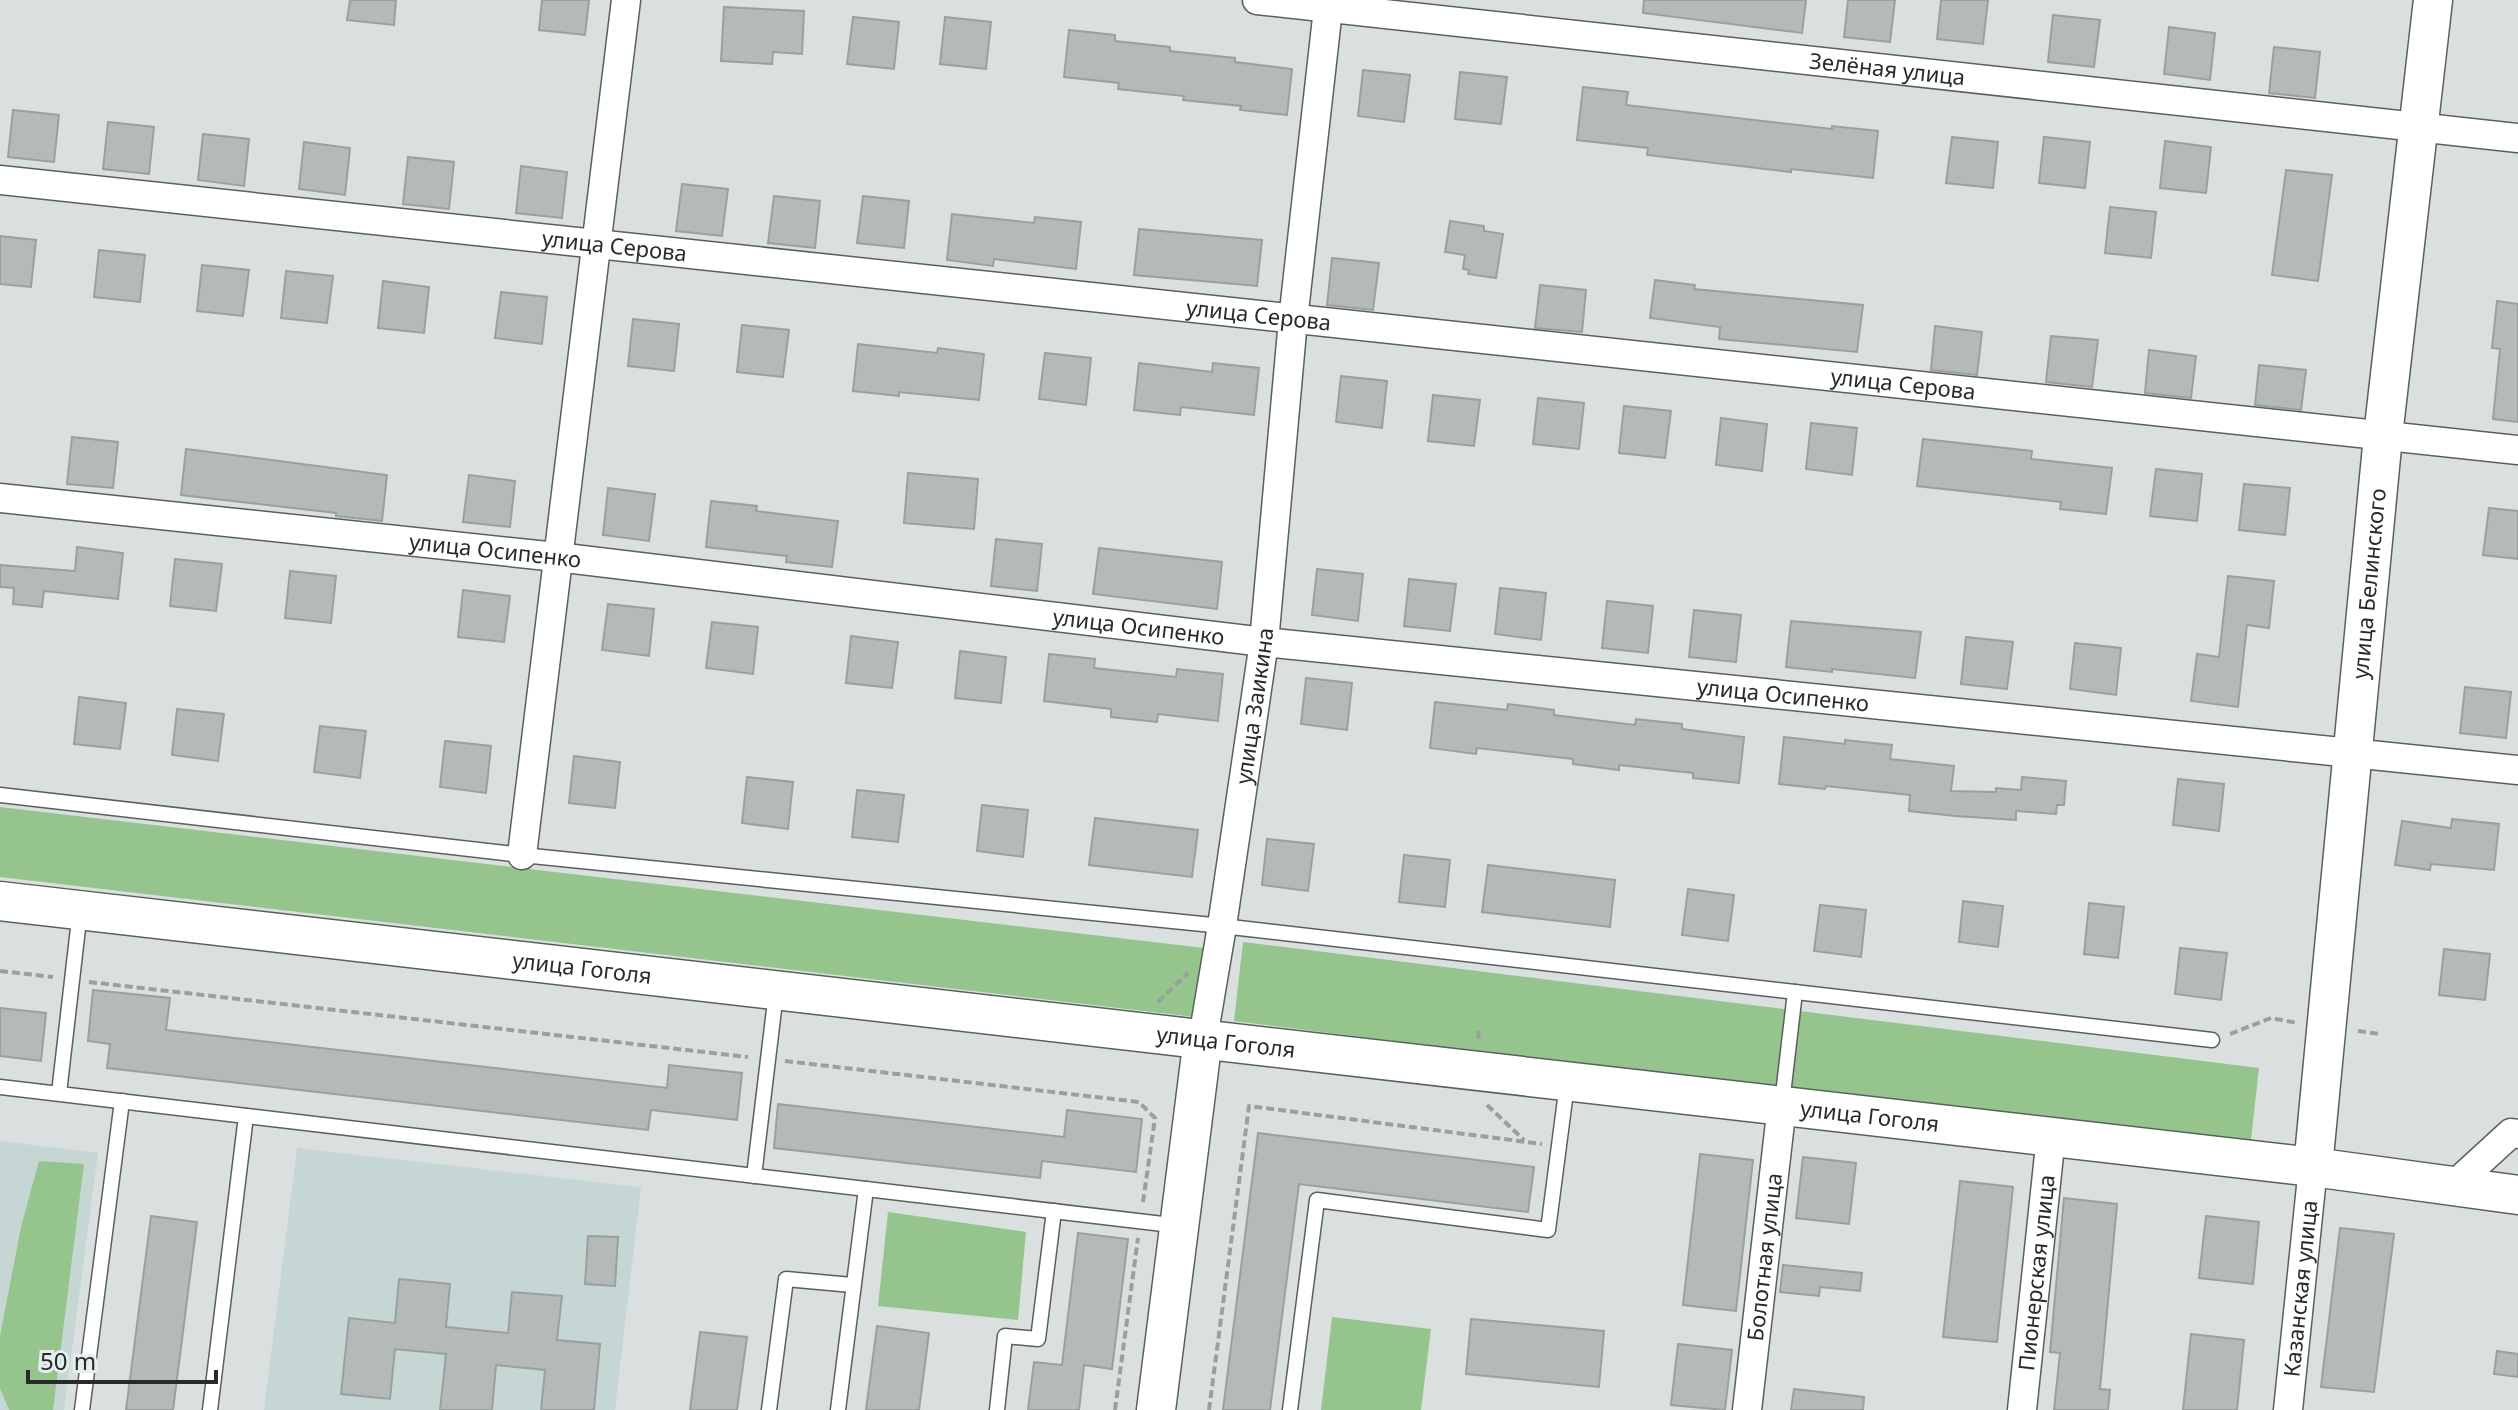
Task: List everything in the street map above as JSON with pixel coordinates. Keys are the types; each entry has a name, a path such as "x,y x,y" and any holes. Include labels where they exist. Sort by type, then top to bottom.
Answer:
{"main road":[{"name":"улица Белинского","path":"2313,1167 2383,436 2433,0"},
{"name":"улица Гоголя","path":"0,901 2051,1136 2518,1195"},
{"name":"улица Заикина","path":"1156,1410 1203,1038"}],"street":[{"path":"522,855 626,0"},
{"name":"Зелёная улица","path":"1257,0 1328,4 2419,130 2518,138"},
{"name":"улица Заикина","path":"1203,1038 1264,642 1293,320 1328,4"},
{"name":"улица Серова","path":"0,180 2518,450"},
{"name":"улица Осипенко","path":"0,498 557,557 1264,642 2518,770"},
{"name":"Болотная улица","path":"1747,1410 1782,1105"},
{"path":"2452,1187 2511,1133 2518,1134"},
{"name":"Пионерская улица","path":"2022,1410 2051,1136"},
{"name":"Казанская улица","path":"2288,1410 2313,1167"}],"lane":[{"path":"0,795 522,855 1222,926 2212,1040"},
{"path":"59,1093 80,910"},
{"path":"754,1176 776,990"},
{"path":"1782,1105 1795,992"},
{"path":"1290,1410 1317,1200 1548,1230 1567,1080"},
{"path":"0,1087 1180,1226"},
{"path":"82,1410 122,1101"},
{"path":"210,1410 246,1116"},
{"path":"838,1410 866,1189"},
{"path":"997,1410 1005,1336 1038,1339 1054,1211"},
{"path":"769,1410 786,1279 852,1285"}],"path":[{"path":"0,971 1139,1102 1155,1118 1115,1410"}],"shaded area":[{"path":"0,1141 98,1153 64,1410 0,1410"},
{"path":"297,1148 641,1187 615,1410 264,1410"}],"green space":[{"path":"0,807 1204,948 1195,1017 0,877"},
{"path":"1243,942 2259,1068 2250,1148 1234,1021"},
{"path":"39,1161 84,1164 53,1410 9,1410 0,1388 0,1336 21,1227"},
{"path":"888,1212 1026,1232 1018,1320 878,1306"},
{"path":"1332,1317 1431,1329 1421,1410 1321,1410"}],"building":[{"path":"350,0 396,0 394,25 347,20"},
{"path":"542,0 589,0 585,35 539,30"},
{"path":"1644,0 1806,0 1802,33 1643,13"},
{"path":"1848,0 1895,0 1890,42 1844,37"},
{"path":"1941,0 1988,0 1983,44 1937,39"},
{"path":"724,7 804,11 802,54 773,52 772,64 721,61"},
{"path":"2053,15 2100,20 2094,67 2048,62"},
{"path":"853,17 899,22 894,69 847,64"},
{"path":"945,17 991,22 986,69 940,64"},
{"path":"2169,27 2215,33 2210,80 2164,74"},
{"path":"1069,30 1115,35 1115,41 1170,47 1170,51 1235,58 1235,62 1292,69 1287,115 1183,100 1184,96 1118,89 1119,83 1064,77"},
{"path":"2274,47 2320,52 2315,98 2269,93"},
{"path":"1363,70 1410,75 1404,122 1358,116"},
{"path":"1460,72 1507,77 1501,124 1455,119"},
{"path":"1583,87 1628,92 1626,105 1832,129 1832,126 1878,131 1873,178 1647,155 1648,148 1577,140"},
{"path":"13,110 59,115 54,162 8,157"},
{"path":"108,122 154,127 149,174 103,169"},
{"path":"203,134 249,139 244,186 198,180"},
{"path":"1952,137 1998,142 1993,188 1946,183"},
{"path":"2044,137 2090,142 2085,188 2039,183"},
{"path":"2165,141 2211,147 2206,193 2160,188"},
{"path":"304,142 350,148 345,195 299,189"},
{"path":"408,157 454,162 449,209 403,204"},
{"path":"521,166 567,172 562,218 516,213"},
{"path":"2286,170 2332,175 2318,281 2272,275"},
{"path":"682,184 728,189 722,236 676,231"},
{"path":"774,196 820,201 815,248 768,243"},
{"path":"863,196 909,201 904,248 857,243"},
{"path":"2110,207 2156,212 2151,258 2105,253"},
{"path":"952,214 1034,223 1035,217 1081,222 1076,269 994,259 993,266 947,260"},
{"path":"1450,221 1484,226 1484,231 1503,234 1496,278 1468,274 1469,270 1463,269 1465,255 1445,252"},
{"path":"1139,229 1262,240 1257,286 1134,275"},
{"path":"0,236 36,240 31,287 0,284"},
{"path":"99,250 145,255 140,302 94,297"},
{"path":"1332,258 1379,263 1373,310 1327,305"},
{"path":"202,265 249,270 243,316 197,311"},
{"path":"286,271 333,276 327,323 281,318"},
{"path":"1655,280 1695,285 1694,289 1863,305 1857,352 1719,339 1720,327 1650,318"},
{"path":"383,281 429,287 424,333 378,328"},
{"path":"1540,285 1586,290 1582,332 1535,328"},
{"path":"501,292 547,297 542,344 495,338"},
{"path":"2497,301 2518,304 2518,422 2493,419 2500,349 2492,348"},
{"path":"633,319 679,324 674,371 628,366"},
{"path":"742,325 789,330 783,377 737,372"},
{"path":"1935,326 1982,332 1977,375 1931,370"},
{"path":"2051,336 2098,340 2092,387 2046,382"},
{"path":"858,344 937,353 938,348 984,354 979,400 853,391"},
{"path":"2149,350 2196,356 2191,398 2145,393"},
{"path":"1045,353 1091,358 1086,405 1039,399"},
{"path":"1139,363 1212,372 1213,363 1259,368 1254,415 1181,407 1180,415 1134,410"},
{"path":"2259,365 2306,370 2301,410 2255,405"},
{"path":"1341,376 1387,381 1382,428 1336,422"},
{"path":"1433,395 1480,400 1474,446 1428,441"},
{"path":"1538,398 1584,403 1579,449 1533,444"},
{"path":"1624,406 1671,411 1665,458 1619,453"},
{"path":"1721,418 1767,424 1762,471 1716,465"},
{"path":"1811,423 1857,428 1852,475 1806,469"},
{"path":"72,437 118,442 113,488 67,484"},
{"path":"1923,439 2032,451 2031,459 2112,468 2106,514 2060,509 2061,502 1917,486"},
{"path":"186,449 387,475 382,521 181,495"},
{"path":"2156,469 2202,474 2197,521 2150,516"},
{"path":"908,473 978,479 974,529 904,523"},
{"path":"469,475 515,481 510,527 463,522"},
{"path":"2244,484 2290,488 2285,535 2239,530"},
{"path":"608,488 655,494 649,541 603,535"},
{"path":"711,501 757,506 756,511 838,521 832,567 786,562 787,556 706,547"},
{"path":"2489,508 2518,511 2518,559 2483,555"},
{"path":"996,539 1042,544 1037,591 991,586"},
{"path":"77,547 123,553 118,599 44,591 42,607 13,604 14,588 0,587 0,565 75,571"},
{"path":"1099,548 1222,562 1217,609 1093,594"},
{"path":"175,559 222,564 216,611 170,606"},
{"path":"1317,569 1363,574 1358,621 1312,615"},
{"path":"290,571 336,576 331,623 285,618"},
{"path":"2228,576 2274,581 2269,628 2247,625 2238,707 2191,701 2197,654 2219,657"},
{"path":"1409,579 1456,584 1450,631 1404,626"},
{"path":"1500,588 1546,593 1541,640 1495,634"},
{"path":"463,590 510,596 504,642 458,637"},
{"path":"1607,601 1653,606 1648,653 1602,648"},
{"path":"608,604 654,609 649,656 602,650"},
{"path":"1694,610 1741,615 1736,662 1689,657"},
{"path":"1791,621 1921,632 1915,678 1786,667"},
{"path":"712,622 758,627 753,674 706,668"},
{"path":"851,636 898,642 892,688 846,683"},
{"path":"1966,637 2013,642 2007,689 1961,684"},
{"path":"2075,643 2121,648 2116,695 2070,689"},
{"path":"960,651 1006,657 1001,703 955,698"},
{"path":"1049,654 1095,659 1094,668 1176,677 1177,669 1223,674 1218,721 1158,714 1157,722 1111,717 1111,709 1044,701"},
{"path":"1306,678 1352,683 1347,730 1301,724"},
{"path":"2465,687 2511,692 2506,738 2460,733"},
{"path":"79,697 126,703 120,749 74,744"},
{"path":"1435,702 1507,710 1508,704 1554,710 1554,715 1635,725 1636,719 1682,724 1682,729 1744,737 1739,783 1693,778 1693,773 1619,765 1619,770 1573,764 1573,759 1477,748 1476,754 1430,748"},
{"path":"177,709 224,714 218,761 172,755"},
{"path":"320,726 366,731 360,778 314,772"},
{"path":"1784,737 1845,744 1845,740 1892,745 1890,759 1954,766 1951,791 2021,790 2022,777 2066,781 2064,805 2057,805 2056,814 2016,811 2016,820 1955,816 1909,811 1910,795 1779,784"},
{"path":"445,741 491,746 486,793 440,787"},
{"path":"574,756 620,762 615,808 569,803"},
{"path":"747,777 793,782 788,829 742,823"},
{"path":"2178,779 2224,784 2219,831 2173,825"},
{"path":"857,790 904,795 898,842 852,837"},
{"path":"982,805 1028,810 1023,857 977,851"},
{"path":"1095,818 1198,830 1192,877 1089,865"},
{"path":"2452,819 2499,824 2494,870 2431,864 2430,870 2395,865 2402,821 2451,828"},
{"path":"1267,839 1314,844 1308,891 1262,885"},
{"path":"1404,855 1450,860 1445,907 1399,902"},
{"path":"1488,865 1615,880 1610,927 1482,912"},
{"path":"1688,889 1734,895 1728,941 1682,935"},
{"path":"1963,901 2003,906 1998,947 1959,942"},
{"path":"2089,903 2124,907 2118,958 2084,954"},
{"path":"1820,905 1866,910 1861,957 1814,951"},
{"path":"2180,948 2227,953 2221,1000 2175,994"},
{"path":"2444,949 2490,954 2485,1000 2439,995"},
{"path":"93,990 170,998 166,1030 667,1088 669,1065 742,1073 737,1120 651,1110 648,1130 107,1068 110,1044 88,1041"},
{"path":"0,1008 46,1013 41,1061 0,1056"},
{"path":"778,1104 1064,1137 1067,1110 1142,1119 1136,1172 1042,1161 1040,1178 774,1148"},
{"path":"1258,1133 1534,1167 1528,1212 1299,1184 1270,1410 1223,1410"},
{"path":"1700,1154 1753,1160 1736,1311 1683,1305"},
{"path":"1803,1157 1856,1163 1849,1224 1796,1218"},
{"path":"1960,1181 2013,1187 1997,1342 1943,1337"},
{"path":"2064,1198 2117,1204 2100,1389 2110,1390 2108,1410 2054,1410 2060,1353 2050,1352"},
{"path":"151,1216 197,1222 173,1410 126,1410"},
{"path":"2206,1216 2259,1222 2253,1284 2199,1278"},
{"path":"2340,1228 2394,1234 2374,1392 2321,1387"},
{"path":"1078,1233 1128,1239 1112,1369 1084,1365 1079,1410 1028,1410 1034,1362 1062,1365"},
{"path":"588,1236 618,1237 615,1286 585,1284"},
{"path":"1783,1265 1862,1273 1860,1291 1820,1287 1819,1296 1780,1292"},
{"path":"399,1279 450,1284 446,1327 508,1333 512,1292 562,1296 557,1340 600,1344 594,1410 541,1410 545,1370 496,1365 492,1410 440,1410 446,1354 395,1349 390,1399 341,1394 349,1318 395,1323"},
{"path":"1471,1319 1604,1331 1599,1387 1466,1374"},
{"path":"877,1326 929,1333 919,1410 866,1410"},
{"path":"700,1332 747,1337 737,1410 690,1410"},
{"path":"2191,1334 2244,1340 2237,1410 2183,1410"},
{"path":"1678,1344 1732,1350 1725,1410 1671,1405"},
{"path":"2497,1351 2518,1354 2518,1377 2494,1374"},
{"path":"1794,1389 1864,1397 1863,1410 1791,1410"}]}
